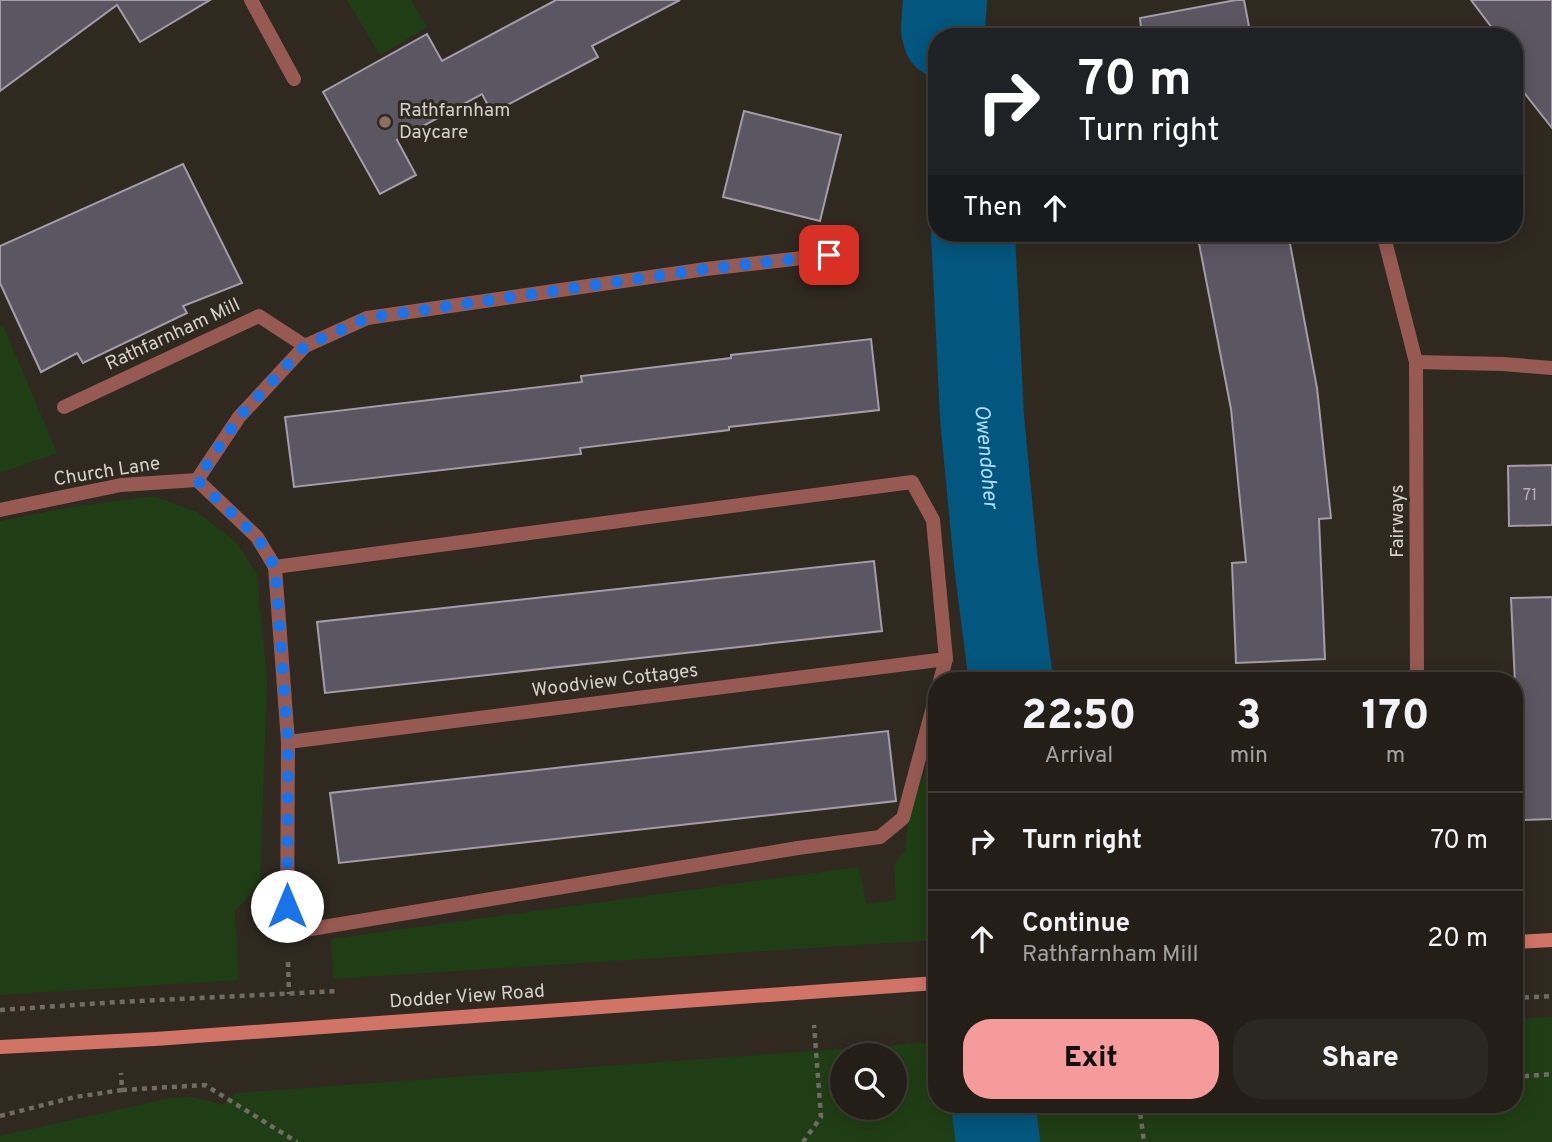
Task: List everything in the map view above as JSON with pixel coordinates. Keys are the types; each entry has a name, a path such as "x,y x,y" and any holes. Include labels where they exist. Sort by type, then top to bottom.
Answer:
{"main road":[{"path":"1523,942 1552,940"},
{"name":"Dodder View Road","path":"0,1047 169,1038 928,985"}],"street":[{"path":"251,0 294,79"},
{"name":"Fairways","path":"1385,242 1416,362 1417,672"},
{"path":"829,255 706,269 367,318 305,346 239,417 197,480 257,537 275,567 288,742 287,933 798,848 880,837 903,818 928,726"},
{"name":"Rathfarnham Mill","path":"64,407 259,316 305,346"},
{"path":"1416,362 1552,368"},
{"name":"Church Lane","path":"0,510 121,485 197,480"},
{"path":"275,567 912,482 933,520 946,659 942,672"},
{"name":"Woodview Cottages","path":"288,742 946,659"}],"path":[{"path":"1523,998 1552,996"},
{"path":"803,1142 821,1117 814,1025"},
{"path":"1523,1076 1552,1074"},
{"path":"122,1079 122,1090"},
{"path":"0,1116 75,1097 122,1090 205,1085 297,1142"},
{"path":"1140,1113 1144,1142"}],"green space":[{"path":"347,0 411,0 427,27 380,55"},
{"path":"3,325 57,453 0,473 0,326"},
{"path":"153,496 197,512 237,543 257,574 267,681 260,884 235,911 239,980 0,995 0,521 65,508"},
{"path":"928,761 928,941 333,979 331,939 859,867 866,904 896,900 894,865 905,850 908,822"},
{"path":"1552,1017 1552,1142 0,1142 0,1136 171,1098 192,1097 224,1105 236,1093 830,1050 830,1120 907,1120 907,1044 928,1043 928,1113 1523,1113 1523,1019"}],"building":[{"path":"0,0 210,0 140,42 117,5 0,91"},
{"path":"556,0 680,0 592,46 598,57 492,113 482,94 397,140 416,175 380,194 323,92 427,34 442,61"},
{"path":"1244,0 1249,28 1141,28 1140,18"},
{"path":"1471,0 1552,0 1552,128 1523,91 1523,28 1492,28"},
{"path":"744,111 841,135 820,221 723,197"},
{"path":"183,164 242,283 183,306 187,313 83,363 77,353 41,372 0,283 0,246"},
{"path":"1199,242 1290,242 1317,388 1331,518 1319,519 1325,659 1236,663 1232,563 1246,562 1231,409"},
{"path":"871,339 879,410 580,448 581,454 294,487 285,417 582,382 581,376"},
{"path":"1552,465 1552,525 1509,526 1508,466"},
{"path":"874,561 882,631 325,693 317,622"},
{"path":"1552,597 1552,819 1523,820 1523,672 1514,672 1511,598"},
{"path":"888,731 896,801 339,863 330,793"}],"waterway":[{"name":"Owendoher","path":"943,28 945,0"},
{"name":"Owendoher","path":"973,242 982,417 1010,672"},
{"name":"Owendoher","path":"994,1113 998,1142"}],"place":[{"name":"Rathfarnham Daycare","path":"385,122"}],"route":[{"path":"287,906 288,742 275,567 257,537 197,480 239,417 305,346 367,318 706,269 829,255"}]}
